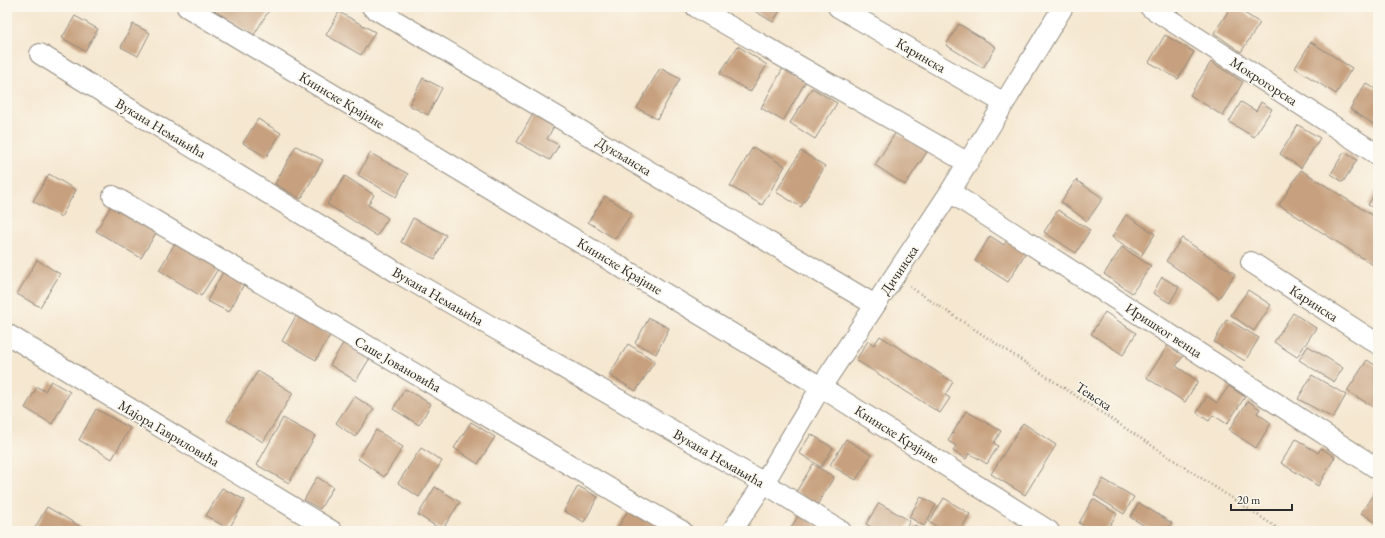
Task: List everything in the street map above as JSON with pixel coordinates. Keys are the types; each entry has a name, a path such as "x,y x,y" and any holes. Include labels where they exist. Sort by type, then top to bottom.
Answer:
{"street":[{"name":"Книнске Крајине","path":"187,7 821,387 1049,531"},
{"name":"Дукљанска","path":"372,7 875,305"},
{"path":"696,7 968,163"},
{"name":"Каринска","path":"838,7 1004,103"},
{"name":"Дичинска","path":"732,531 764,483 821,387 950,192 1063,7"},
{"name":"Мокрогорска","path":"1150,7 1378,155"},
{"name":"Вукана Немањића","path":"40,54 398,273 764,483 841,531"},
{"name":"Иришког венца","path":"950,192 1378,469"},
{"name":"Саше Јовановића","path":"114,196 682,531"},
{"name":"Каринска","path":"1251,262 1378,344"},
{"name":"Мајора Гавриловића","path":"7,334 332,531"}],"path":[{"name":"Тењска","path":"894,277 1282,531"}],"building":[{"path":"217,7 271,7 254,35 214,11"},
{"path":"748,7 782,7 773,22"},
{"path":"1231,7 1235,7 1260,23 1241,52 1214,33"},
{"path":"339,12 375,32 361,55 326,35"},
{"path":"75,16 98,29 85,51 62,38"},
{"path":"133,24 150,33 138,56 121,47"},
{"path":"959,24 996,47 983,68 946,45"},
{"path":"1165,35 1194,52 1178,79 1149,62"},
{"path":"1311,42 1352,68 1336,94 1295,68"},
{"path":"738,46 767,65 750,92 720,73"},
{"path":"1211,62 1243,82 1223,116 1190,95"},
{"path":"660,68 680,79 657,119 637,108"},
{"path":"783,68 806,81 783,121 761,108"},
{"path":"423,78 442,88 428,115 409,105"},
{"path":"1366,83 1378,91 1378,127 1350,109"},
{"path":"812,88 837,103 815,139 790,123"},
{"path":"1241,102 1256,111 1261,102 1272,109 1254,137 1229,122"},
{"path":"533,114 554,126 547,139 559,145 550,160 517,142"},
{"path":"258,119 281,133 266,157 243,143"},
{"path":"1298,125 1320,138 1301,168 1280,154"},
{"path":"896,132 927,152 905,185 875,165"},
{"path":"296,146 323,160 301,199 275,184"},
{"path":"753,147 785,166 762,205 730,186"},
{"path":"801,151 825,166 801,207 776,192"},
{"path":"1344,152 1357,160 1343,182 1331,174"},
{"path":"370,153 408,174 396,197 358,175"},
{"path":"1301,170 1378,219 1378,268 1279,205"},
{"path":"49,174 76,190 61,217 33,201"},
{"path":"345,176 374,195 368,205 388,218 377,236 327,204"},
{"path":"1076,180 1103,198 1087,221 1061,202"},
{"path":"1378,187 1378,210 1368,205"},
{"path":"605,196 632,213 615,239 588,222"},
{"path":"114,201 159,228 141,258 96,231"},
{"path":"1058,210 1090,230 1076,253 1044,232"},
{"path":"1126,215 1155,234 1141,256 1112,237"},
{"path":"413,218 446,235 435,259 401,242"},
{"path":"990,236 1004,245 1007,240 1026,252 1008,282 975,261"},
{"path":"1182,238 1235,274 1219,298 1166,261"},
{"path":"177,240 220,266 201,296 159,270"},
{"path":"1122,247 1151,266 1132,293 1104,274"},
{"path":"37,260 60,274 40,307 17,294"},
{"path":"223,272 244,284 229,312 207,301"},
{"path":"1162,277 1179,287 1170,303 1153,293"},
{"path":"1248,290 1271,305 1254,331 1231,315"},
{"path":"1105,312 1136,333 1123,355 1091,334"},
{"path":"1293,313 1316,328 1297,357 1274,342"},
{"path":"296,316 330,335 316,360 282,341"},
{"path":"649,318 669,328 656,354 635,343"},
{"path":"1227,319 1259,338 1245,361 1214,342"},
{"path":"880,336 953,382 945,395 950,398 940,413 856,360 868,341 874,345"},
{"path":"345,340 371,356 356,381 330,365"},
{"path":"628,344 655,361 636,391 609,375"},
{"path":"1168,345 1184,355 1176,366 1198,381 1185,402 1147,378"},
{"path":"1308,346 1343,368 1334,382 1299,360"},
{"path":"1367,360 1378,367 1378,404 1375,408 1347,391"},
{"path":"258,371 293,393 263,442 227,420"},
{"path":"1312,375 1346,395 1333,418 1298,399"},
{"path":"51,381 70,392 52,424 25,408 37,387 45,391"},
{"path":"1229,386 1245,397 1227,424 1213,415 1209,421 1197,413 1207,396 1217,403"},
{"path":"405,389 431,404 419,425 393,409"},
{"path":"354,396 374,409 355,437 336,423"},
{"path":"1248,401 1260,409 1257,413 1271,423 1256,448 1229,430"},
{"path":"96,409 130,428 112,459 79,440"},
{"path":"966,411 1001,431 994,443 998,446 987,464 969,453 966,459 953,451 956,446 948,441"},
{"path":"283,418 315,436 289,483 257,465"},
{"path":"471,422 495,437 478,464 454,448"},
{"path":"1023,423 1056,445 1025,495 991,474"},
{"path":"376,430 403,447 384,477 358,459"},
{"path":"811,434 833,448 821,467 799,453"},
{"path":"846,439 871,455 856,480 830,465"},
{"path":"1296,439 1318,453 1321,448 1335,457 1318,486 1281,463"},
{"path":"421,448 442,461 419,497 398,483"},
{"path":"813,464 834,477 817,505 796,492"},
{"path":"317,477 333,487 320,509 304,500"},
{"path":"1103,479 1134,497 1124,514 1094,495"},
{"path":"578,486 598,497 584,522 564,511"},
{"path":"435,487 460,502 442,530 418,515"},
{"path":"1378,487 1378,524 1361,513"},
{"path":"222,488 245,500 229,529 206,516"},
{"path":"921,497 936,505 924,526 909,517"},
{"path":"944,498 970,514 960,531 944,531 929,522"},
{"path":"1093,499 1117,514 1106,531 1092,531 1079,523"},
{"path":"879,503 910,521 904,531 877,531 866,524"},
{"path":"1139,503 1172,523 1167,531 1153,531 1130,517"},
{"path":"47,507 88,531 33,531"},
{"path":"628,510 659,526 656,531 616,531"},
{"path":"799,514 822,528 820,531 796,531 791,528"},
{"path":"915,525 924,531 912,531"}]}
